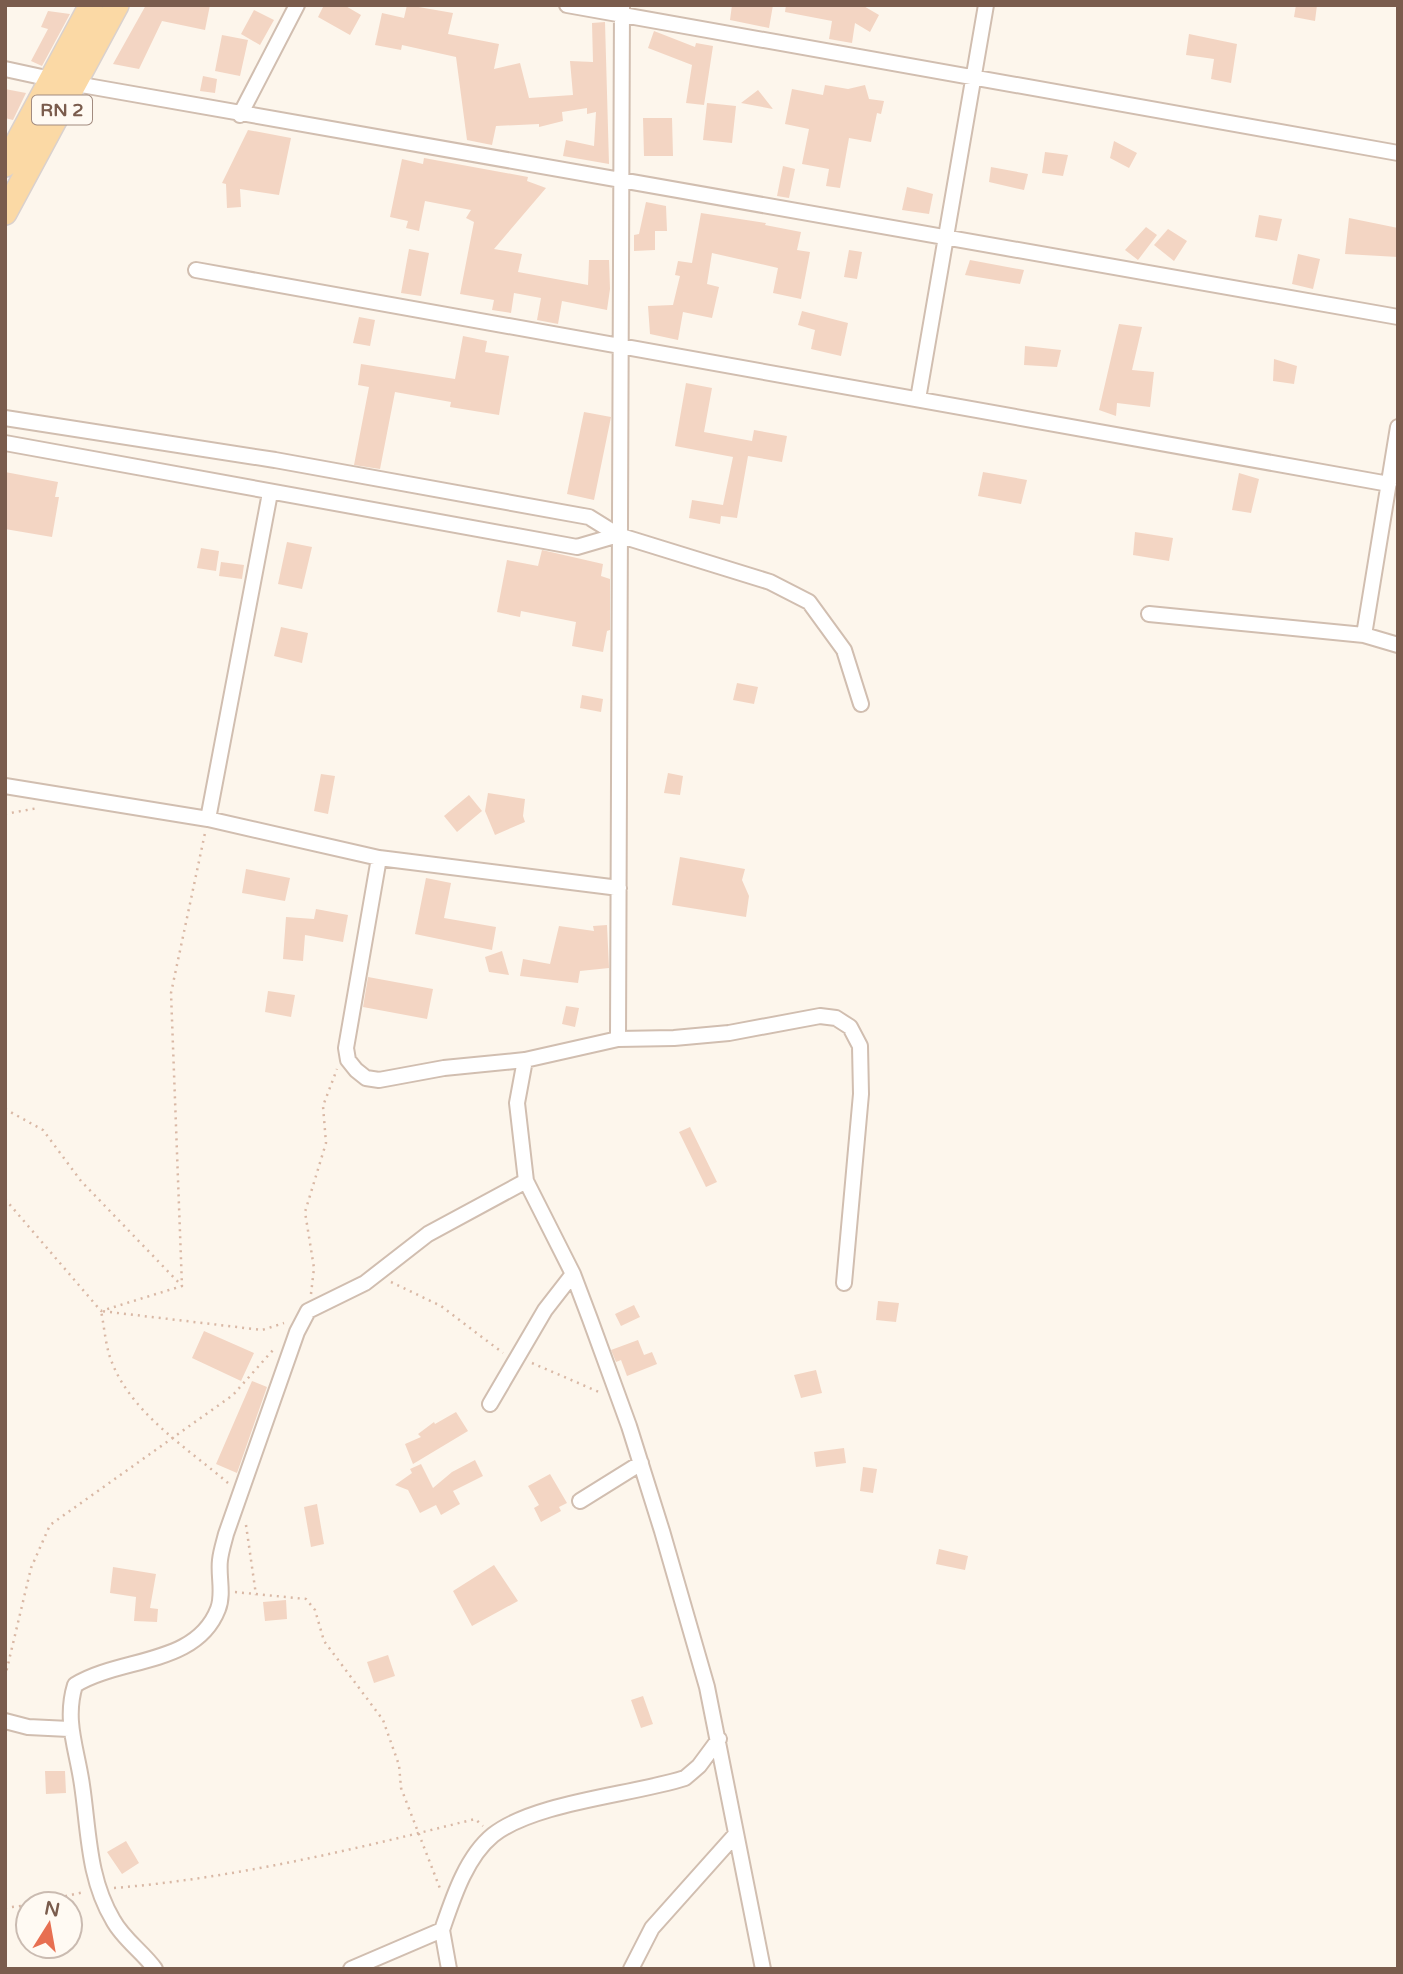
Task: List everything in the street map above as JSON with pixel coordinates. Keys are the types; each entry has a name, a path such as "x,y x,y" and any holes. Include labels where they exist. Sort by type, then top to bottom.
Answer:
{"main road":[{"name":"RN 2","path":"5,165 91,5"},
{"name":"RN 2","path":"5,213 117,5"}],"street":[{"path":"240,115 297,5"},
{"path":"566,5 622,10 1398,153"},
{"path":"919,399 986,5"},
{"path":"618,1039 619,180 622,10"},
{"path":"5,69 51,79"},
{"path":"76,84 1398,317"},
{"path":"196,270 1389,484"},
{"path":"5,418 275,460 589,517 618,535 770,582 809,603 844,650 861,704"},
{"path":"1364,635 1398,427"},
{"path":"5,443 577,547 618,535"},
{"path":"208,818 270,492"},
{"path":"1149,614 1364,635 1398,645"},
{"path":"5,786 208,818 379,858 619,887"},
{"path":"379,858 346,1048 348,1060 366,1078 379,1080 444,1068 525,1060 618,1039 715,1034 820,1016 836,1018 850,1027 860,1046 861,1094 844,1283"},
{"path":"525,1060 517,1103 526,1181 573,1274 641,1463 707,1687 763,1969"},
{"path":"155,1969 113,1921 91,1866 81,1777 69,1729 69,1704 75,1685 96,1672 152,1660 200,1638 219,1608 220,1560 296,1332 308,1311 365,1283 428,1234 526,1181"},
{"path":"490,1404 545,1310 573,1274"},
{"path":"580,1501 641,1463"},
{"path":"5,1721 28,1727 69,1729"},
{"path":"449,1969 442,1930 467,1868 493,1835 529,1817 651,1789 685,1778 699,1766 719,1739"},
{"path":"631,1969 652,1928 736,1834"},
{"path":"351,1969 442,1930"}],"path":[{"path":"182,1286 171,993 208,818"},
{"path":"101,1311 262,1330 308,1311 314,1268 305,1213 326,1143 323,1106 346,1048"},
{"path":"5,1109 43,1130 81,1181 182,1286"},
{"path":"5,1199 101,1311 109,1355 131,1395 172,1437 241,1494 256,1595"},
{"path":"101,1311 182,1286"},
{"path":"5,1677 31,1568 50,1525 233,1395 275,1348"},
{"path":"221,1590 306,1599 315,1610 324,1641 383,1720 399,1765 401,1788 420,1833 432,1874 450,1906"},
{"path":"84,1892 205,1879 474,1819 493,1835"}],"building":[{"path":"146,5 210,5 205,30 162,21 139,69 113,64"},
{"path":"324,5 344,5 361,15 350,35 318,17"},
{"path":"407,5 453,13 448,34 499,44 494,69 520,63 529,98 573,95 570,61 593,62 592,23 605,22 609,164 563,156 566,140 594,146 596,112 587,114 587,108 562,112 563,121 539,127 539,124 496,126 492,145 467,140 456,57 402,45 401,50 375,45 382,13 404,18"},
{"path":"732,5 773,5 769,28 730,20"},
{"path":"786,5 862,5 879,15 870,32 855,23 852,43 829,39 832,21 785,12"},
{"path":"1296,5 1317,5 1315,21 1294,17"},
{"path":"254,10 274,20 260,45 241,34"},
{"path":"48,11 70,14 42,66 31,61 48,29 41,27"},
{"path":"654,31 695,47 696,43 713,46 704,105 686,103 692,65 648,48"},
{"path":"1189,34 1237,44 1231,83 1211,79 1214,59 1186,55"},
{"path":"222,35 248,40 240,76 215,71"},
{"path":"203,76 217,79 215,93 200,91"},
{"path":"825,85 848,89 865,85 869,99 884,101 881,114 877,113 871,142 849,138 840,188 826,186 829,169 802,164 809,129 785,124 792,89 823,95"},
{"path":"5,89 26,93 13,120 5,118"},
{"path":"758,90 773,109 741,103"},
{"path":"707,103 736,106 732,143 703,140"},
{"path":"643,118 672,118 673,156 644,156"},
{"path":"248,130 291,138 279,195 240,189 241,207 227,208 226,184 222,183"},
{"path":"1114,141 1137,153 1129,168 1110,158"},
{"path":"1045,152 1068,155 1063,176 1042,173"},
{"path":"424,158 528,177 527,181 546,188 494,249 522,254 518,272 588,285 589,260 609,260 610,289 607,310 562,301 558,324 537,320 541,298 514,293 511,313 492,310 494,300 460,294 474,222 466,218 471,210 425,201 419,231 406,228 408,221 390,217 402,159 423,164"},
{"path":"783,166 795,169 789,198 777,196"},
{"path":"991,167 1028,174 1024,190 989,182"},
{"path":"907,187 933,194 929,214 902,210"},
{"path":"646,202 666,206 667,231 655,231 655,250 634,251 634,235 639,234"},
{"path":"701,213 766,223 765,225 801,232 797,250 810,252 801,299 773,293 778,268 712,253 707,284 719,287 712,318 683,312 678,340 650,334 648,306 673,305 680,276 675,275 678,261 692,263"},
{"path":"1259,215 1282,219 1277,241 1255,237"},
{"path":"1349,218 1398,228 1398,257 1345,254"},
{"path":"1146,227 1157,235 1138,260 1125,250"},
{"path":"1168,229 1187,241 1174,261 1154,245"},
{"path":"409,249 429,253 421,296 401,293"},
{"path":"849,250 862,252 857,279 844,277"},
{"path":"1298,254 1320,259 1313,289 1292,284"},
{"path":"970,260 1024,270 1020,284 965,275"},
{"path":"802,311 848,323 841,356 811,349 815,330 798,325"},
{"path":"359,317 375,320 370,346 353,343"},
{"path":"1119,324 1142,327 1132,370 1154,372 1150,407 1117,403 1116,416 1099,410"},
{"path":"463,336 487,341 485,352 509,356 499,415 450,407 451,402 395,392 380,469 354,465 369,387 358,385 361,364 455,379"},
{"path":"1025,346 1061,350 1057,367 1024,365"},
{"path":"1274,359 1297,366 1294,384 1273,381"},
{"path":"686,383 712,388 704,432 752,441 754,430 787,436 782,462 748,456 737,518 721,516 720,524 689,518 692,500 723,505 733,457 675,446"},
{"path":"584,412 611,417 594,500 567,494"},
{"path":"5,472 58,482 55,497 59,497 52,537 5,529"},
{"path":"983,472 1027,480 1021,504 978,496"},
{"path":"1239,473 1259,479 1251,513 1232,510"},
{"path":"1135,532 1173,538 1169,561 1133,555"},
{"path":"287,542 312,547 302,589 278,584"},
{"path":"201,548 219,551 216,571 197,568"},
{"path":"542,550 603,564 601,576 610,579 610,630 607,631 603,652 572,646 576,622 521,611 520,617 497,612 507,560 538,566"},
{"path":"221,562 244,565 242,579 219,576"},
{"path":"281,627 308,633 302,663 274,656"},
{"path":"737,683 758,687 754,704 733,700"},
{"path":"582,695 603,699 601,712 580,708"},
{"path":"668,773 683,776 680,795 664,793"},
{"path":"321,774 335,776 328,814 314,811"},
{"path":"488,793 525,799 525,822 495,835 485,811"},
{"path":"469,795 482,811 457,832 444,816"},
{"path":"680,857 745,869 742,880 749,896 746,917 672,905"},
{"path":"246,869 290,878 285,901 242,893"},
{"path":"426,878 451,883 444,918 496,927 492,950 415,934"},
{"path":"316,909 348,915 343,942 305,935 303,961 283,959 286,917 314,919"},
{"path":"607,925 609,968 580,971 578,983 520,976 523,959 550,964 559,926 594,931 593,926"},
{"path":"502,951 509,975 489,972 485,957"},
{"path":"368,977 433,989 427,1019 363,1007"},
{"path":"268,991 295,995 291,1017 265,1012"},
{"path":"566,1006 579,1008 575,1027 562,1024"},
{"path":"690,1127 717,1182 706,1187 679,1132"},
{"path":"878,1301 899,1303 896,1322 876,1320"},
{"path":"634,1305 640,1317 621,1326 615,1314"},
{"path":"204,1331 254,1353 241,1381 192,1358"},
{"path":"638,1340 644,1355 652,1352 657,1364 627,1376 621,1360 616,1362 611,1350"},
{"path":"816,1370 822,1393 801,1398 794,1375"},
{"path":"252,1381 267,1387 237,1473 216,1464"},
{"path":"456,1412 468,1431 413,1464 405,1444 421,1437 418,1434 434,1422 435,1424"},
{"path":"844,1448 846,1463 816,1467 814,1452"},
{"path":"475,1460 483,1476 453,1491 460,1504 441,1515 436,1505 420,1513 408,1490 395,1485 412,1473 410,1469 421,1464 433,1488 452,1472"},
{"path":"863,1467 877,1469 873,1493 860,1491"},
{"path":"550,1474 567,1503 559,1507 561,1511 541,1522 534,1508 539,1505 528,1486"},
{"path":"317,1504 324,1544 311,1547 304,1507"},
{"path":"939,1549 968,1556 965,1570 936,1564"},
{"path":"494,1565 518,1601 472,1626 453,1591"},
{"path":"113,1567 156,1574 150,1608 158,1609 157,1622 134,1621 136,1597 110,1593"},
{"path":"286,1600 287,1619 265,1621 263,1602"},
{"path":"388,1655 395,1676 374,1683 367,1662"},
{"path":"643,1696 653,1724 641,1728 631,1700"},
{"path":"45,1771 65,1771 66,1793 46,1794"},
{"path":"126,1841 139,1863 122,1874 107,1852"}]}
